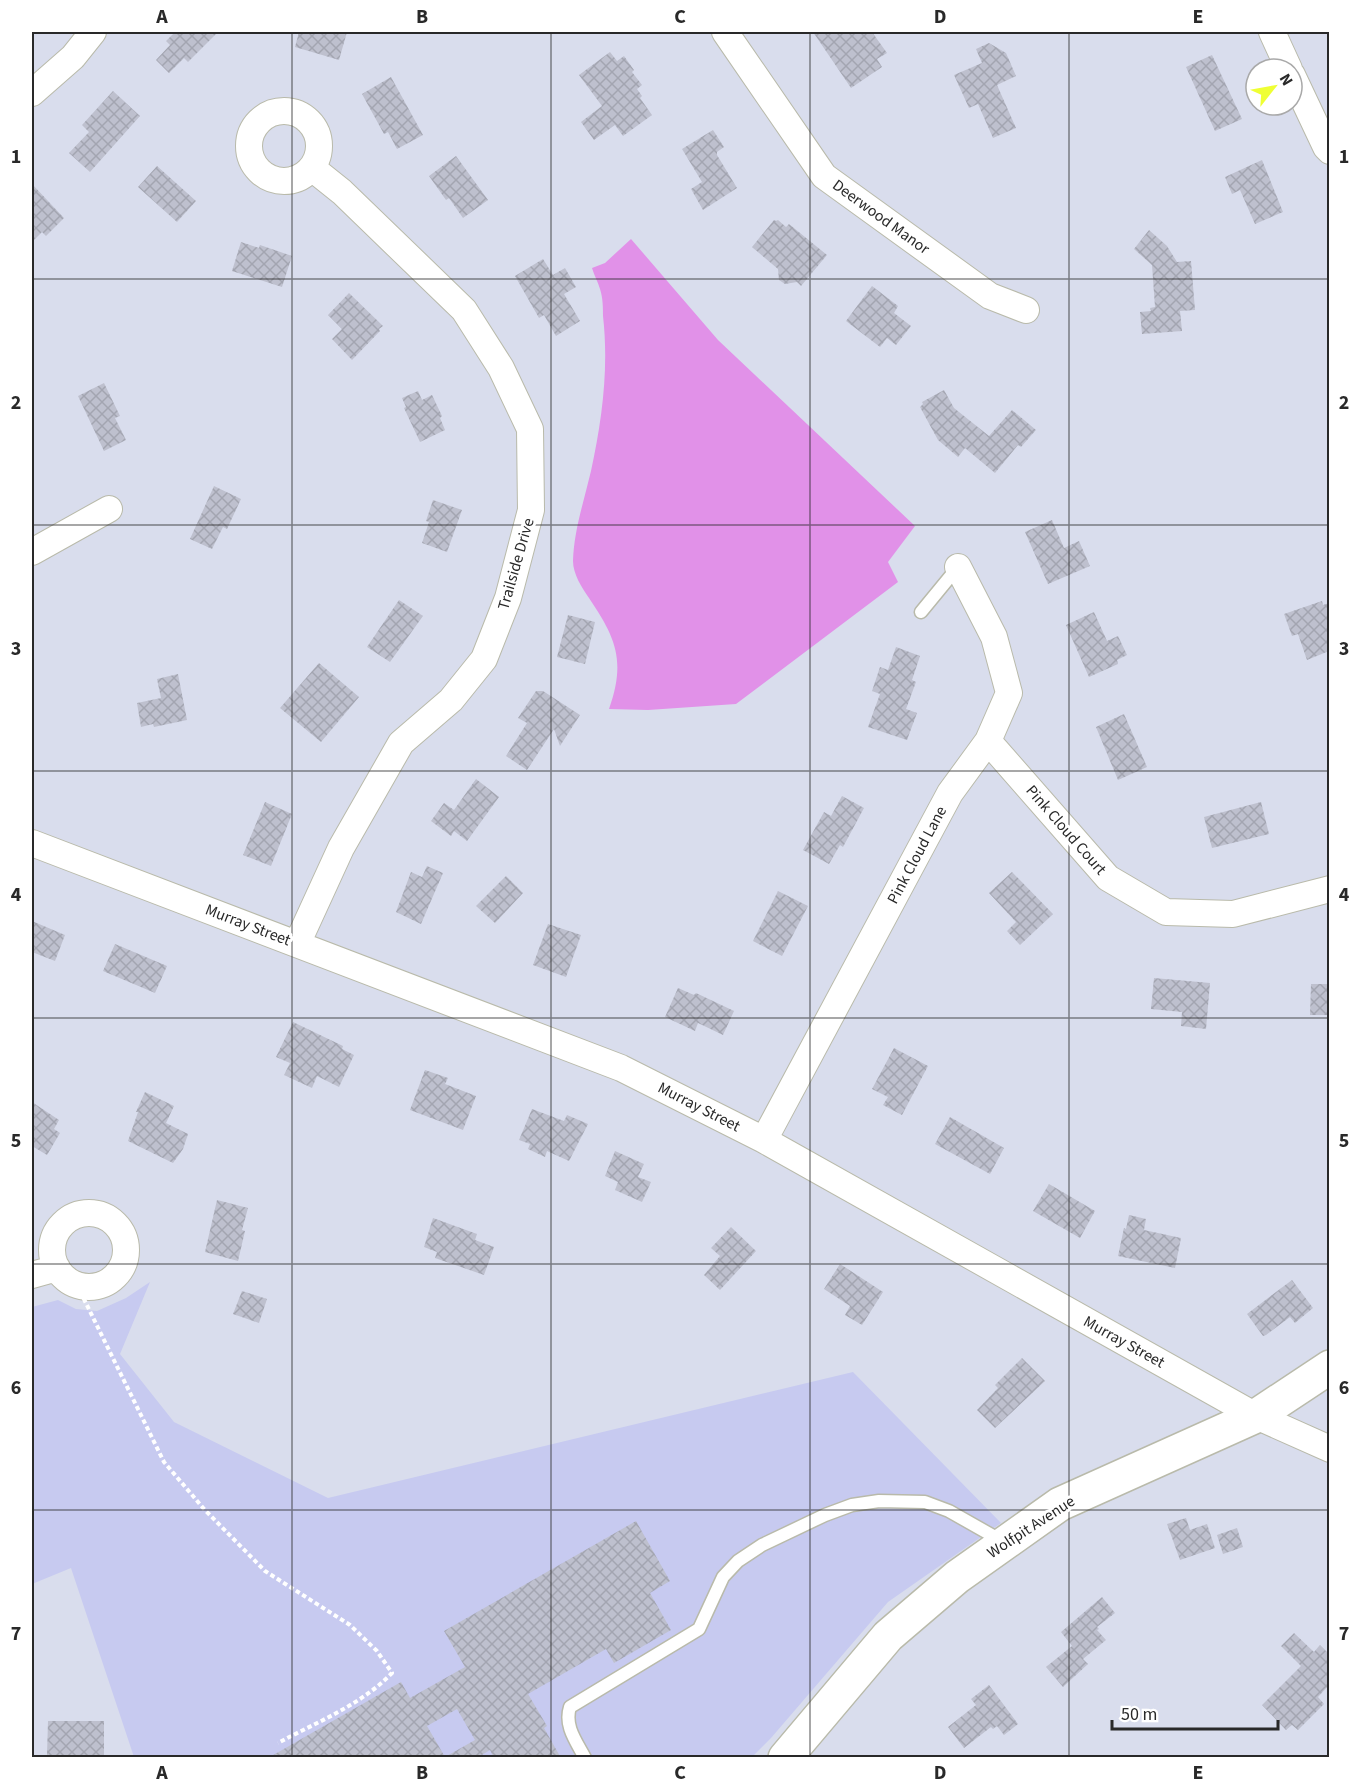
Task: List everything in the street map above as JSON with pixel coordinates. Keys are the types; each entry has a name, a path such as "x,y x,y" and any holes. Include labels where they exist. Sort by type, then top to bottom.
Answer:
{"street":[{"path":"32,93 73,57 93,32"},
{"name":"Deerwood Manor","path":"725,32 824,176 990,296 1026,310"},
{"path":"1272,32 1283,57"},
{"path":"1304,100 1329,151"},
{"name":"Trailside Drive","path":"297,944 341,848 401,743 451,700 484,659 508,597 531,510 530,429 501,368 464,310 342,192 312,168"},
{"path":"32,552 109,509"},
{"name":"Pink Cloud Lane","path":"764,1140 950,794 988,741 1009,693 994,638 958,567"},
{"name":"Pink Cloud Court","path":"988,741 1108,878 1166,912 1233,914 1329,889"},
{"name":"Murray Street","path":"32,843 621,1068 764,1140 1256,1416 1329,1449"},
{"path":"90,1212 102,1214 122,1231 126,1243 126,1256 122,1268 102,1285 90,1287 77,1285 65,1278 57,1268 53,1256 53,1243 57,1231 65,1221 77,1214 90,1212"},
{"path":"32,1275 57,1268"},
{"name":"Wolfpit Avenue","path":"785,1758 888,1636 957,1577 1060,1504 1256,1416 1329,1367"}],"lane":[{"path":"921,612 958,567"},
{"path":"585,1758 568,1724 570,1707 699,1629 723,1577 738,1561 762,1545 825,1515 852,1505 893,1500 925,1502 949,1511 1005,1543"}],"path":[{"path":"77,1285 164,1462 204,1509 265,1571 350,1625 377,1651 392,1673 382,1684 345,1708 278,1743"}],"shaded area":[{"path":"631,239 718,340 915,526 888,562 898,582 736,704 648,710 609,709 617,677 616,650 606,625 575,571 573,561 575,538 595,452 605,375 602,299 592,268 605,263"},
{"path":"150,1282 120,1354 174,1422 328,1498 853,1372 1001,1523 888,1602 752,1757 134,1757 71,1568 32,1584 32,1307 58,1300 76,1309 97,1311 126,1298"}],"building":[{"path":"175,32 218,32 188,62 184,58 169,73 156,60 170,45 166,41"},
{"path":"299,32 347,32 339,60 295,47"},
{"path":"813,32 872,32 887,53 877,59 882,67 851,88"},
{"path":"989,43 1006,53 1016,76 997,85 1016,128 993,138 978,104 969,108 954,75 982,63 976,49"},
{"path":"610,52 617,61 624,56 634,70 632,72 642,85 637,89 642,96 640,98 652,115 623,136 615,125 594,140 581,122 602,106 579,75"},
{"path":"1212,55 1242,119 1215,131 1186,67"},
{"path":"391,77 423,135 397,149 388,132 384,134 362,94"},
{"path":"113,91 140,116 90,172 69,153 89,132 82,125"},
{"path":"713,130 724,147 717,152 717,155 737,188 703,210 691,189 702,182 682,149"},
{"path":"456,156 488,200 463,218 449,198 446,200 429,176"},
{"path":"1262,160 1283,212 1255,224 1240,190 1232,194 1225,177"},
{"path":"157,166 196,201 177,222 138,187"},
{"path":"32,184 64,218 46,236 42,232 32,242"},
{"path":"774,220 778,220 786,227 789,224 827,255 801,286 797,282 785,284 779,280 778,269 752,247"},
{"path":"1149,230 1167,246 1177,262 1191,261 1195,310 1180,311 1182,331 1142,334 1140,312 1151,311 1150,308 1155,307 1152,265 1134,249"},
{"path":"241,242 259,248 260,245 292,256 282,287 232,271"},
{"path":"543,259 553,275 565,268 576,287 564,294 580,321 556,336 544,315 539,318 515,276"},
{"path":"872,286 898,306 894,313 911,326 896,345 887,338 880,347 846,321"},
{"path":"349,293 383,326 352,360 332,339 342,329 328,315"},
{"path":"104,383 120,416 115,418 126,440 104,451 78,396"},
{"path":"944,390 954,408 989,436 1012,410 1036,430 1021,447 1018,445 995,473 965,448 958,457 938,440 920,407 922,402"},
{"path":"418,391 422,400 432,395 442,416 440,418 445,430 420,442 404,408 406,407 402,398"},
{"path":"214,486 241,499 227,529 223,527 212,549 190,539"},
{"path":"433,500 462,510 447,552 422,543"},
{"path":"1052,520 1064,548 1079,541 1090,566 1048,584 1025,532"},
{"path":"399,600 423,616 390,662 367,647"},
{"path":"1322,601 1323,605 1329,603 1329,651 1307,660 1298,634 1292,636 1284,614"},
{"path":"1094,612 1107,641 1118,636 1127,655 1117,660 1118,664 1089,677 1066,625"},
{"path":"568,615 595,622 585,664 557,657"},
{"path":"896,647 920,656 912,680 916,682 906,709 917,713 907,740 868,727 880,694 872,691 880,667 888,670"},
{"path":"319,663 359,697 321,742 280,708"},
{"path":"178,674 187,720 154,727 153,724 141,727 137,703 161,698 157,679"},
{"path":"536,691 543,691 580,715 560,746 554,729 527,770 506,756 527,723 518,718"},
{"path":"1124,714 1147,767 1118,780 1096,727"},
{"path":"476,779 499,797 467,841 454,831 451,836 431,821 444,803 454,810"},
{"path":"842,796 864,808 843,847 840,845 829,864 803,850 824,812 831,816"},
{"path":"265,802 292,814 271,866 243,855"},
{"path":"1261,802 1269,834 1212,848 1204,817"},
{"path":"427,866 443,873 421,924 396,912 411,872 422,877"},
{"path":"1012,872 1053,914 1020,945 1007,931 1016,922 989,893"},
{"path":"506,876 523,893 495,923 476,906"},
{"path":"778,891 808,906 782,956 753,941"},
{"path":"32,921 65,935 55,961 32,952"},
{"path":"548,924 581,935 566,977 533,965"},
{"path":"115,944 167,966 155,993 103,971"},
{"path":"1154,978 1210,983 1206,1029 1181,1026 1182,1012 1151,1009"},
{"path":"1311,984 1329,984 1329,1015 1310,1015"},
{"path":"678,988 694,995 696,993 734,1011 723,1035 698,1023 695,1031 665,1017"},
{"path":"293,1022 343,1046 342,1049 354,1055 339,1087 317,1076 312,1088 284,1075 290,1063 276,1057"},
{"path":"894,1048 928,1066 902,1115 883,1105 888,1097 872,1089"},
{"path":"425,1070 448,1078 445,1084 476,1096 463,1130 410,1110"},
{"path":"145,1092 174,1106 166,1123 188,1134 183,1149 173,1163 128,1141 138,1112 136,1112"},
{"path":"32,1102 59,1120 54,1129 60,1133 47,1155 32,1146"},
{"path":"532,1109 564,1121 567,1115 588,1124 569,1161 547,1151 545,1157 528,1149 530,1144 519,1140"},
{"path":"950,1117 1004,1148 990,1174 935,1144"},
{"path":"615,1151 644,1164 638,1177 651,1182 642,1202 615,1190 618,1182 605,1176"},
{"path":"1049,1184 1095,1211 1080,1238 1033,1211"},
{"path":"217,1200 248,1208 242,1230 245,1231 238,1261 205,1252"},
{"path":"1129,1215 1146,1219 1144,1230 1181,1238 1175,1268 1118,1256"},
{"path":"433,1218 477,1234 475,1240 494,1247 484,1275 435,1258 437,1252 424,1247"},
{"path":"731,1227 756,1251 720,1290 704,1275 720,1256 711,1248"},
{"path":"840,1264 883,1292 862,1325 845,1315 850,1306 824,1289"},
{"path":"1292,1280 1313,1308 1295,1323 1290,1317 1263,1336 1247,1314"},
{"path":"242,1291 267,1299 259,1323 233,1314"},
{"path":"1022,1358 1045,1381 995,1428 977,1410 998,1388 995,1385"},
{"path":"1186,1518 1190,1530 1207,1524 1215,1548 1180,1560 1167,1524"},
{"path":"636,1521 670,1581 650,1593 671,1630 614,1663 606,1649 528,1694 547,1726 544,1728 561,1758 494,1758 490,1750 477,1758 268,1758 401,1682 410,1698 465,1667 444,1631","holes":["457,1709 475,1740 445,1757 427,1726"]},
{"path":"1237,1528 1243,1547 1223,1554 1217,1535"},
{"path":"1102,1597 1115,1613 1097,1627 1106,1640 1083,1659 1088,1664 1063,1687 1046,1667 1072,1646 1061,1632"},
{"path":"1294,1633 1314,1652 1320,1645 1329,1654 1329,1685 1318,1697 1324,1704 1298,1730 1292,1725 1286,1730 1262,1705 1301,1666 1281,1646"},
{"path":"989,1685 1018,1724 1004,1735 997,1726 993,1729 991,1727 964,1748 948,1727 976,1705 971,1699"},
{"path":"48,1721 104,1721 104,1755 47,1755"}]}
